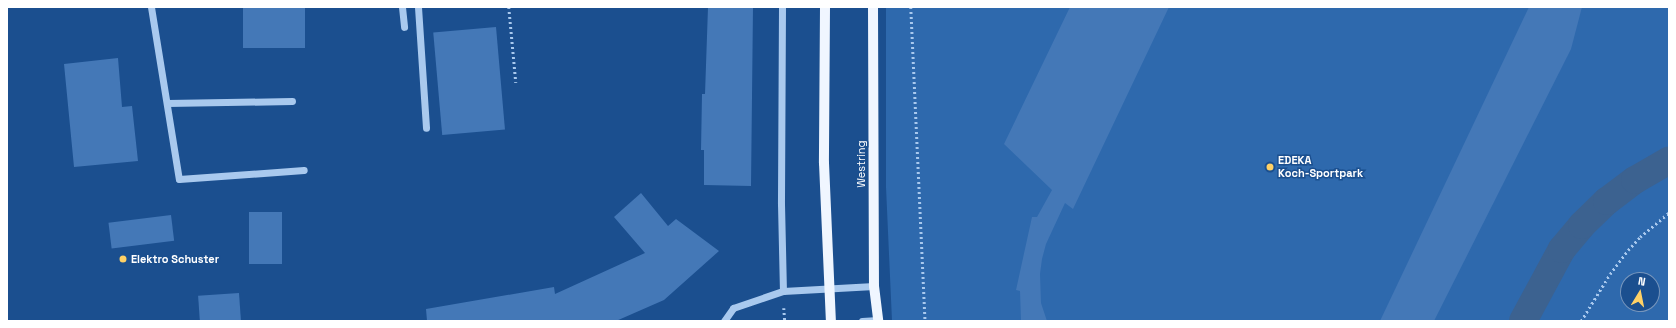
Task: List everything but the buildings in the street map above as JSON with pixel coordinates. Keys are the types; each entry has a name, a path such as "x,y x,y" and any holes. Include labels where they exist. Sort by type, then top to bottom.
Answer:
{"main road":[{"path":"825,7 824,163 831,321"},
{"name":"Westring","path":"873,7 874,286 878,320"}],"street":[{"path":"151,7 179,178 304,170"},
{"path":"402,7 404,27"},
{"path":"418,7 426,128"},
{"path":"782,7 781,204 783,291"},
{"path":"167,103 292,101"},
{"path":"724,321 733,308 783,291 874,286"},
{"path":"862,321 878,320"}],"path":[{"path":"509,7 516,83"},
{"path":"911,7 925,321"},
{"path":"1581,321 1610,274 1628,250 1640,237 1669,213"}],"shaded area":[{"name":"EDEKA Koch-Sportpark","path":"886,7 1669,7 1669,321 892,321 886,187"}],"waterway":[{"path":"1523,321 1562,249 1582,225 1607,201 1635,180 1669,160"}],"place":[{"name":"EDEKA Koch-Sportpark","path":"1270,167"},
{"name":"Elektro Schuster","path":"123,259"}]}
